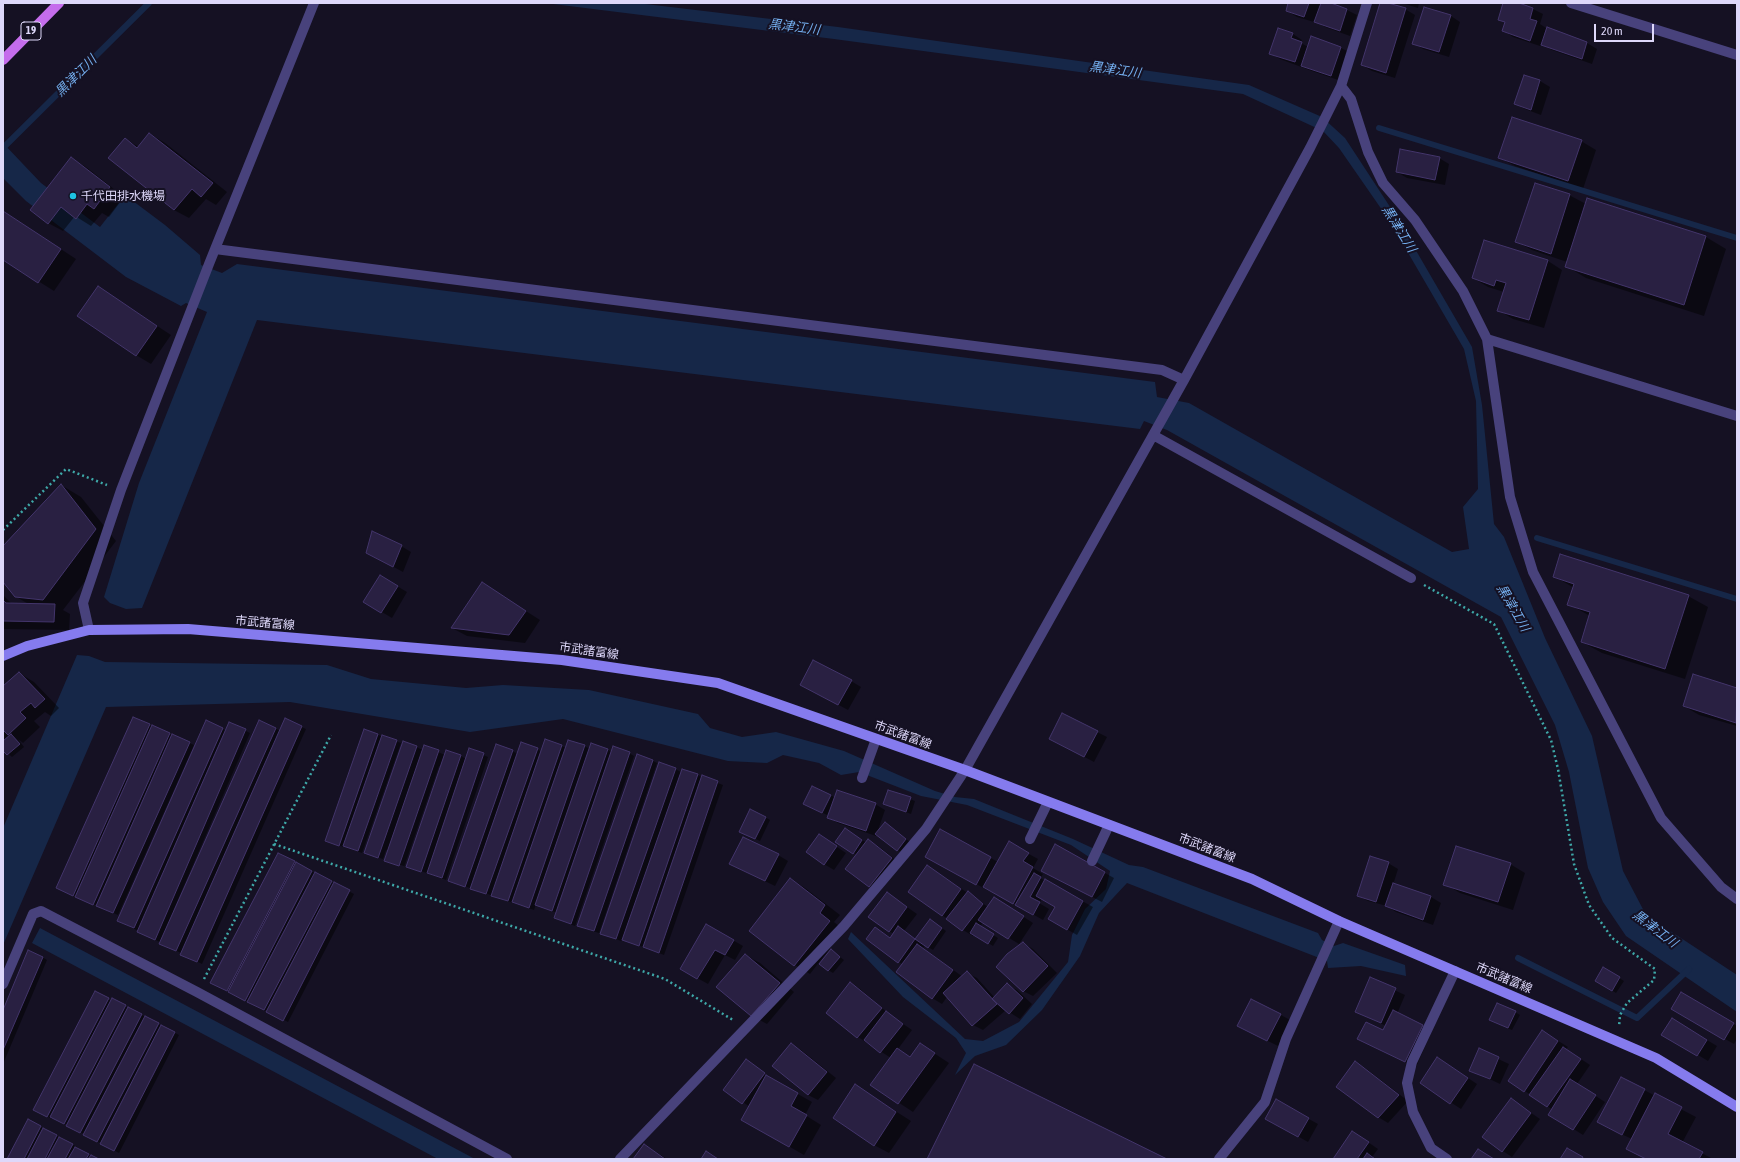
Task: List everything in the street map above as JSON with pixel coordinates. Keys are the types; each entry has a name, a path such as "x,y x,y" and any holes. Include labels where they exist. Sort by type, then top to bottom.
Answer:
{"main road":[{"name":"19","path":"3,60 59,3"},
{"name":"市武諸富線","path":"3,656 27,646 89,630 188,630 562,660 718,683 965,770 1252,879 1339,921 1656,1058 1737,1107"}],"street":[{"path":"89,630 83,603 121,490 209,264 314,3"},
{"path":"620,1159 844,926 926,829 965,770 1184,380 1310,148 1341,86 1367,3"},
{"path":"1571,3 1737,54"},
{"path":"1341,86 1351,99 1368,152 1383,183 1416,220 1463,291 1487,340 1510,497 1532,572 1661,818 1721,887 1737,899"},
{"path":"215,249 1162,370 1184,380"},
{"path":"1487,340 1737,416"},
{"path":"1153,435 1411,578"},
{"path":"862,778 876,739"},
{"path":"1030,839 1048,802"},
{"path":"1092,861 1109,825"},
{"path":"3,984 34,914 41,911 197,992 507,1159"},
{"path":"1219,1159 1265,1102 1286,1039 1339,921"},
{"path":"1447,1159 1431,1148 1413,1112 1407,1083 1412,1062 1455,971"}],"path":[{"path":"3,530 66,469 121,490"},
{"path":"1411,578 1494,624 1551,740 1558,769 1574,864 1589,905 1612,938 1655,969 1654,980 1627,1003 1620,1015"},
{"path":"197,992 331,735"},
{"path":"274,844 665,979 746,1028"}],"water":[{"path":"545,3 637,3 838,27 1249,85 1322,117 1345,138 1396,216 1472,347 1482,405 1494,524 1504,537 1545,638 1592,736 1623,871 1646,915 1737,975 1737,1012 1626,936 1603,902 1588,868 1569,772 1555,725 1501,617 1167,430 1144,421 1140,429 257,320 142,608 126,609 110,603 104,597 139,483 207,312 186,303 181,306 126,277 26,201 3,178 3,143 41,183 100,227 125,195 165,225 200,255 201,265 222,273 237,264 1155,382 1157,397 1189,403 1452,552 1469,549 1463,507 1478,489 1476,401 1464,349 1389,220 1339,148 1323,131 1243,94 834,39"},
{"path":"77,655 89,656 105,662 327,665 371,679 466,688 503,685 589,690 698,714 710,728 742,737 776,732 844,751 935,791 955,797 974,799 1073,839 1129,865 1143,867 1318,933 1322,940 1334,946 1343,943 1405,965 1406,976 1361,966 1328,968 1327,961 1127,883 1099,913 1080,956 1042,1010 1006,1045 975,1056 955,1075 966,1053 956,1038 903,997 848,939 851,932 965,1039 983,1041 1019,1022 1068,962 1072,935 1085,909 1106,889 1110,871 1071,845 967,805 921,796 859,772 841,775 819,763 783,755 767,763 728,761 563,719 470,732 290,702 106,707 3,945 3,828"},
{"path":"40,928 475,1159 438,1159 32,943"}],"building":[{"path":"1288,3 1309,3 1304,17 1286,11"},
{"path":"1321,3 1331,3 1347,9 1340,31 1314,22"},
{"path":"1380,3 1388,3 1406,8 1386,73 1361,65"},
{"path":"1503,3 1519,3 1533,8 1530,19 1537,21 1530,41 1502,31 1505,22 1498,20"},
{"path":"1424,7 1451,15 1439,52 1412,44"},
{"path":"1547,27 1587,42 1582,59 1541,45"},
{"path":"1278,28 1293,33 1291,38 1302,42 1295,62 1269,54"},
{"path":"1311,36 1341,47 1331,76 1301,66"},
{"path":"1524,75 1540,80 1531,110 1514,104"},
{"path":"1512,117 1582,140 1568,181 1498,158"},
{"path":"149,133 213,183 201,197 192,189 174,210 108,158 125,138 137,148"},
{"path":"1400,149 1440,157 1435,180 1396,172"},
{"name":"千代田排水機場","path":"71,157 110,187 94,209 87,204 76,219 61,207 48,224 30,210"},
{"path":"1535,183 1570,194 1551,254 1515,242"},
{"path":"1587,198 1706,236 1684,305 1565,267"},
{"path":"3,211 61,249 38,283 3,260"},
{"path":"1484,240 1548,260 1529,320 1497,311 1506,283 1496,280 1494,286 1472,278"},
{"path":"98,286 157,326 136,356 77,316"},
{"path":"61,484 96,529 43,600 15,597 3,582 3,546"},
{"path":"372,531 402,545 393,567 366,553"},
{"path":"1560,554 1689,595 1665,669 1581,642 1590,612 1567,605 1574,584 1553,577"},
{"path":"380,575 398,586 381,613 363,602"},
{"path":"482,582 526,611 509,635 451,628"},
{"path":"3,600 6,603 55,604 54,622 3,621"},
{"path":"813,660 852,680 838,705 800,685"},
{"path":"19,672 45,699 35,708 31,703 20,712 26,718 8,735 3,730 3,686"},
{"path":"1693,674 1737,688 1736,723 1683,706"},
{"path":"1062,713 1098,731 1084,757 1049,739"},
{"path":"133,717 150,724 73,896 56,888"},
{"path":"285,718 302,726 197,962 180,955"},
{"path":"206,720 223,728 134,928 117,921"},
{"path":"259,720 276,728 176,951 159,944"},
{"path":"229,722 246,729 155,940 137,932"},
{"path":"152,725 170,733 93,905 75,897"},
{"path":"364,729 378,734 339,846 325,841"},
{"path":"11,734 20,744 7,755 3,751 3,741"},
{"path":"172,734 190,742 113,913 96,906"},
{"path":"382,735 397,740 358,851 343,846"},
{"path":"545,739 562,745 508,901 491,896"},
{"path":"568,740 585,745 529,908 512,902"},
{"path":"403,741 417,746 378,858 364,853"},
{"path":"521,742 538,748 486,894 470,889"},
{"path":"591,743 608,749 552,911 535,905"},
{"path":"496,744 513,750 465,887 448,881"},
{"path":"424,745 439,750 399,866 384,861"},
{"path":"613,746 630,752 571,924 554,918"},
{"path":"469,748 484,753 442,878 427,873"},
{"path":"446,750 461,755 421,872 406,867"},
{"path":"637,754 653,760 594,931 577,926"},
{"path":"659,762 676,768 616,939 600,934"},
{"path":"682,769 698,774 639,946 622,940"},
{"path":"702,775 718,781 659,953 643,947"},
{"path":"812,786 831,795 822,813 803,804"},
{"path":"837,790 876,803 866,831 827,818"},
{"path":"888,790 911,797 906,812 883,804"},
{"path":"750,809 766,817 755,839 739,832"},
{"path":"885,822 906,839 897,851 875,834"},
{"path":"845,828 862,840 853,854 835,842"},
{"path":"940,829 991,857 976,885 925,857"},
{"path":"819,834 837,846 824,865 806,852"},
{"path":"743,837 779,854 765,881 729,864"},
{"path":"868,839 892,858 869,887 845,869"},
{"path":"1009,841 1029,853 1023,861 1033,867 1013,904 983,887"},
{"path":"1055,844 1105,872 1092,897 1041,871"},
{"path":"1456,846 1511,863 1498,902 1443,885"},
{"path":"278,853 295,861 227,991 210,983"},
{"path":"1370,856 1389,862 1376,902 1357,896"},
{"path":"296,862 312,871 245,1001 228,992"},
{"path":"927,865 961,889 942,916 908,892"},
{"path":"315,872 332,881 264,1010 247,1002"},
{"path":"1034,873 1041,877 1030,897 1040,902 1033,915 1015,905"},
{"path":"790,878 825,905 820,913 830,921 794,966 749,931"},
{"path":"1045,879 1083,901 1067,930 1048,919 1055,907 1036,896"},
{"path":"334,882 350,890 283,1021 266,1012"},
{"path":"1393,883 1431,896 1423,920 1385,906"},
{"path":"968,891 983,904 962,931 946,919"},
{"path":"887,892 907,907 889,932 868,917"},
{"path":"994,897 1024,916 1008,939 978,920"},
{"path":"930,919 942,928 928,948 915,939"},
{"path":"976,923 994,934 988,944 970,933"},
{"path":"706,924 734,940 725,955 715,950 697,979 680,969"},
{"path":"898,926 915,939 898,963 866,939 875,927 890,938"},
{"path":"1023,942 1048,966 1023,992 996,967 1007,954"},
{"path":"917,944 953,970 932,999 896,972"},
{"path":"831,949 840,957 828,971 819,964"},
{"path":"28,950 43,957 3,1050 3,1010"},
{"path":"745,954 780,983 751,1016 716,987"},
{"path":"1603,967 1620,977 1612,991 1595,981"},
{"path":"967,971 997,1004 972,1026 943,993"},
{"path":"1370,977 1396,988 1381,1023 1355,1012"},
{"path":"850,982 882,1008 857,1038 826,1013"},
{"path":"1007,983 1023,998 1009,1014 992,999"},
{"path":"95,991 109,998 47,1117 33,1110"},
{"path":"1681,992 1734,1023 1724,1040 1671,1009"},
{"path":"112,998 126,1005 64,1124 50,1117"},
{"path":"1251,999 1281,1014 1267,1041 1237,1026"},
{"path":"1497,1003 1516,1011 1508,1028 1489,1020"},
{"path":"128,1007 142,1014 80,1133 66,1126"},
{"path":"1393,1010 1423,1025 1405,1062 1357,1039 1366,1022 1383,1030"},
{"path":"886,1011 903,1024 880,1053 864,1040"},
{"path":"145,1016 159,1023 97,1142 83,1135"},
{"path":"1672,1018 1707,1040 1697,1056 1661,1035"},
{"path":"161,1025 175,1032 114,1151 100,1144"},
{"path":"1542,1030 1558,1041 1524,1092 1508,1081"},
{"path":"791,1043 827,1072 808,1095 772,1066"},
{"path":"920,1043 935,1053 898,1104 870,1085 897,1048 910,1057"},
{"path":"1563,1047 1581,1059 1547,1107 1529,1095"},
{"path":"1479,1048 1499,1057 1490,1079 1469,1071"},
{"path":"1437,1057 1468,1078 1450,1104 1420,1083"},
{"path":"746,1059 765,1073 742,1104 723,1090"},
{"path":"1355,1061 1399,1095 1378,1118 1336,1087"},
{"path":"974,1064 1167,1159 927,1159"},
{"path":"766,1075 798,1093 791,1106 807,1115 789,1147 741,1120"},
{"path":"1621,1077 1645,1089 1622,1135 1597,1122"},
{"path":"1570,1079 1596,1095 1573,1130 1548,1115"},
{"path":"855,1084 896,1112 874,1146 833,1118"},
{"path":"1655,1093 1682,1107 1668,1134 1703,1152 1699,1159 1646,1159 1626,1149"},
{"path":"1511,1098 1531,1113 1502,1152 1482,1137"},
{"path":"1276,1099 1309,1118 1298,1137 1265,1119"},
{"path":"28,1119 41,1126 24,1159 7,1159"},
{"path":"43,1128 57,1135 45,1159 27,1159"},
{"path":"1352,1131 1369,1142 1357,1159 1333,1159"},
{"path":"59,1137 73,1144 65,1159 47,1159"},
{"path":"644,1144 665,1159 633,1159"},
{"path":"75,1147 89,1154 86,1159 68,1159"},
{"path":"1567,1148 1583,1157 1582,1159 1560,1159"},
{"path":"1478,1149 1494,1159 1471,1159"},
{"path":"706,1151 718,1159 701,1159"},
{"path":"1367,1153 1375,1159 1363,1159"},
{"path":"91,1155 99,1159 88,1159"}],"waterway":[{"name":"黒津江川","path":"3,148 149,3"},
{"path":"1379,128 1737,238"},
{"path":"1537,538 1737,599"},
{"path":"1518,958 1637,1018 1689,969"}],"place":[{"name":"千代田排水機場","path":"73,196"}]}
